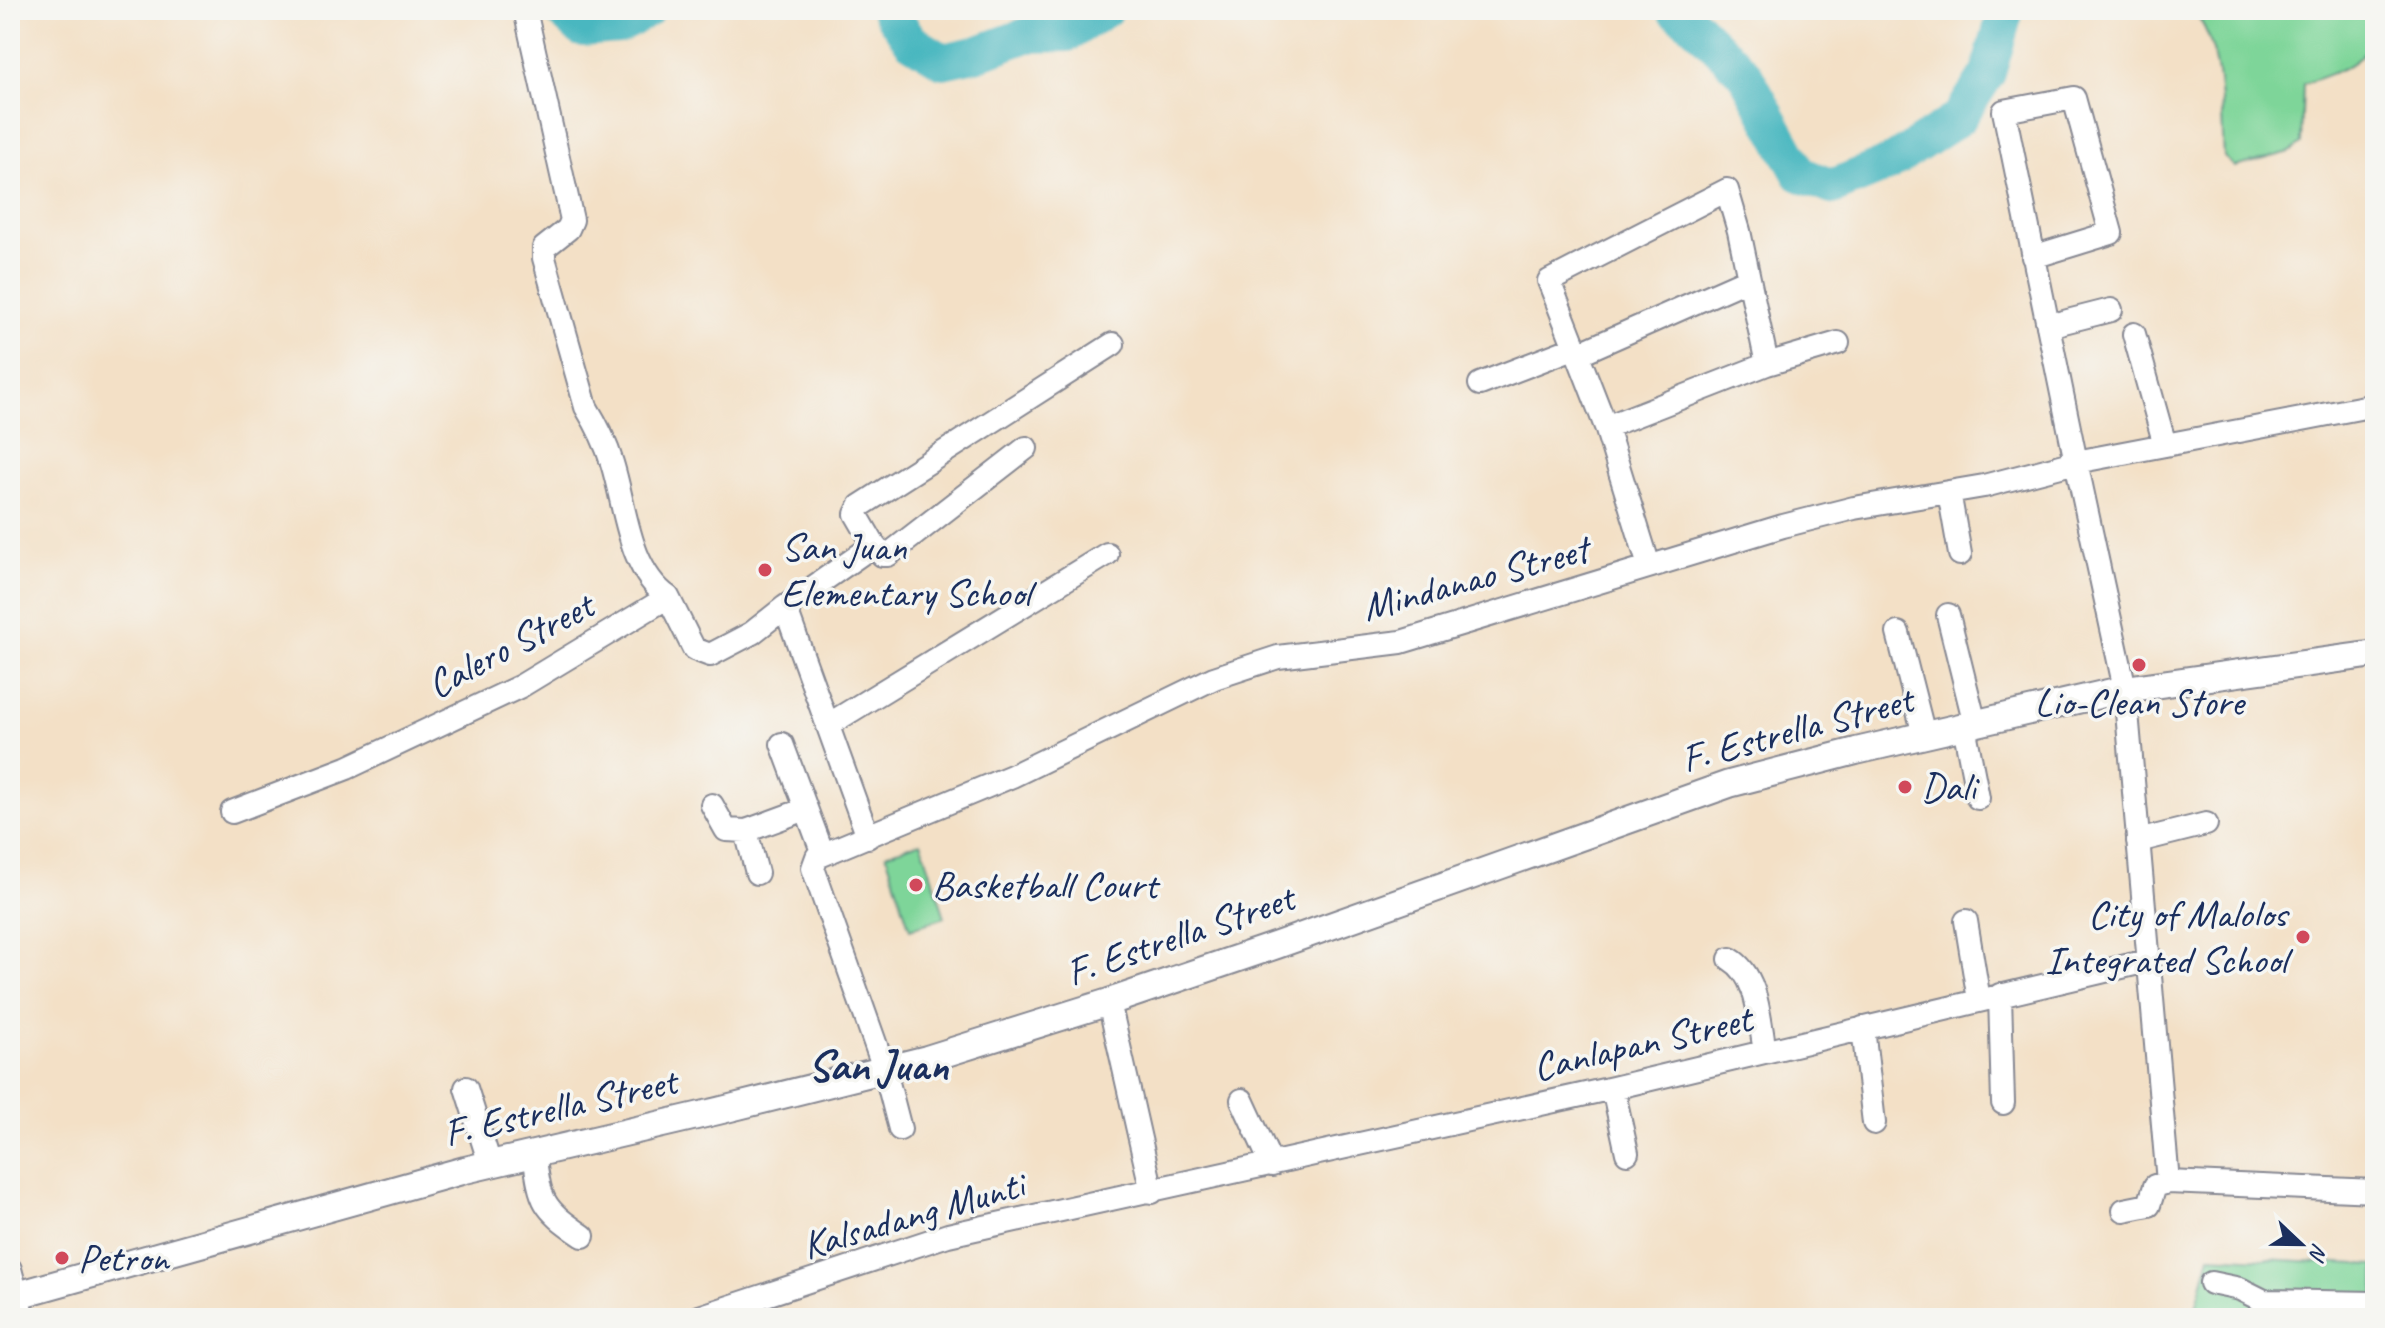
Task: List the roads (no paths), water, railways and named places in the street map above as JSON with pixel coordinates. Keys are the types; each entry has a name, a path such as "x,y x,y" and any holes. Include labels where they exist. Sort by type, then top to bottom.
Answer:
{"main road":[{"name":"F. Estrella Street","path":"16,1303 490,1164 885,1071 1109,1002 1729,784 2125,689 2375,654"}],"street":[{"path":"525,10 572,220 568,229 544,248 544,258 586,407 598,426 612,461 638,559 654,587 668,597 694,649 710,655 752,633 874,545"},
{"path":"2033,257 2111,233 2074,98 2004,111 2033,257 2125,689 2168,1182"},
{"path":"1649,566 1606,427 1549,281 1727,190 1739,231 1767,364"},
{"path":"1480,384 1577,350 1748,279"},
{"path":"2048,326 2111,310"},
{"path":"2134,334 2165,445"},
{"path":"1606,427 1767,364 1838,343"},
{"path":"1026,448 888,555 882,555 874,545 856,514 860,506 1113,344"},
{"name":"Mindanao Street","path":"823,854 1012,776 1214,678 1278,657 1401,642 1543,601 1649,566 1854,508 1984,486 2076,462 2375,405"},
{"path":"1949,492 1960,554"},
{"path":"828,725 1107,554"},
{"name":"Calero Street","path":"232,812 347,768 521,686 668,597"},
{"path":"785,607 868,837"},
{"path":"1948,615 1970,725 1978,798"},
{"path":"1898,633 1924,735"},
{"path":"782,744 823,854 817,857 813,868 885,1071 900,1129"},
{"path":"712,805 726,830 733,832 746,831 806,809"},
{"path":"2138,841 2206,824"},
{"path":"746,831 757,873"},
{"path":"1966,921 1989,998 2003,1103"},
{"path":"1730,959 1743,967 1750,979 1765,1051"},
{"name":"Canlapan Street","path":"1152,1192 1613,1088 2147,961"},
{"path":"1109,1002 1152,1192"},
{"path":"1863,1028 1874,1123"},
{"path":"466,1088 490,1164"},
{"path":"1613,1088 1627,1153"},
{"path":"1242,1100 1272,1165"},
{"path":"534,1153 545,1206 583,1236"},
{"path":"2124,1210 2149,1205 2155,1186 2168,1182 2375,1191"},
{"name":"Kalsadang Munti","path":"696,1318 948,1235 1152,1192"},
{"path":"10,1269 16,1303"},
{"path":"2211,1283 2240,1289 2262,1309 2375,1303"}],"waterway":[{"path":"560,10 581,29 619,26 647,10"},
{"path":"889,10 911,41 943,61 979,53 1027,35 1068,34 1105,10"},
{"path":"1675,10 1695,25 1745,74 1800,174 1832,187 1890,163 1959,118 1988,73 2006,10"}],"place":[{"name":"San Juan Elementary School","path":"765,570"},
{"name":"Lio-Clean Store","path":"2139,665"},
{"name":"Dali","path":"1905,787"},
{"name":"Basketball Court","path":"916,885"},
{"name":"City of Malolos Integrated School","path":"2303,937"},
{"name":"Petron","path":"62,1258"}],"district":[{"name":"San Juan","path":"878,1065"}]}
